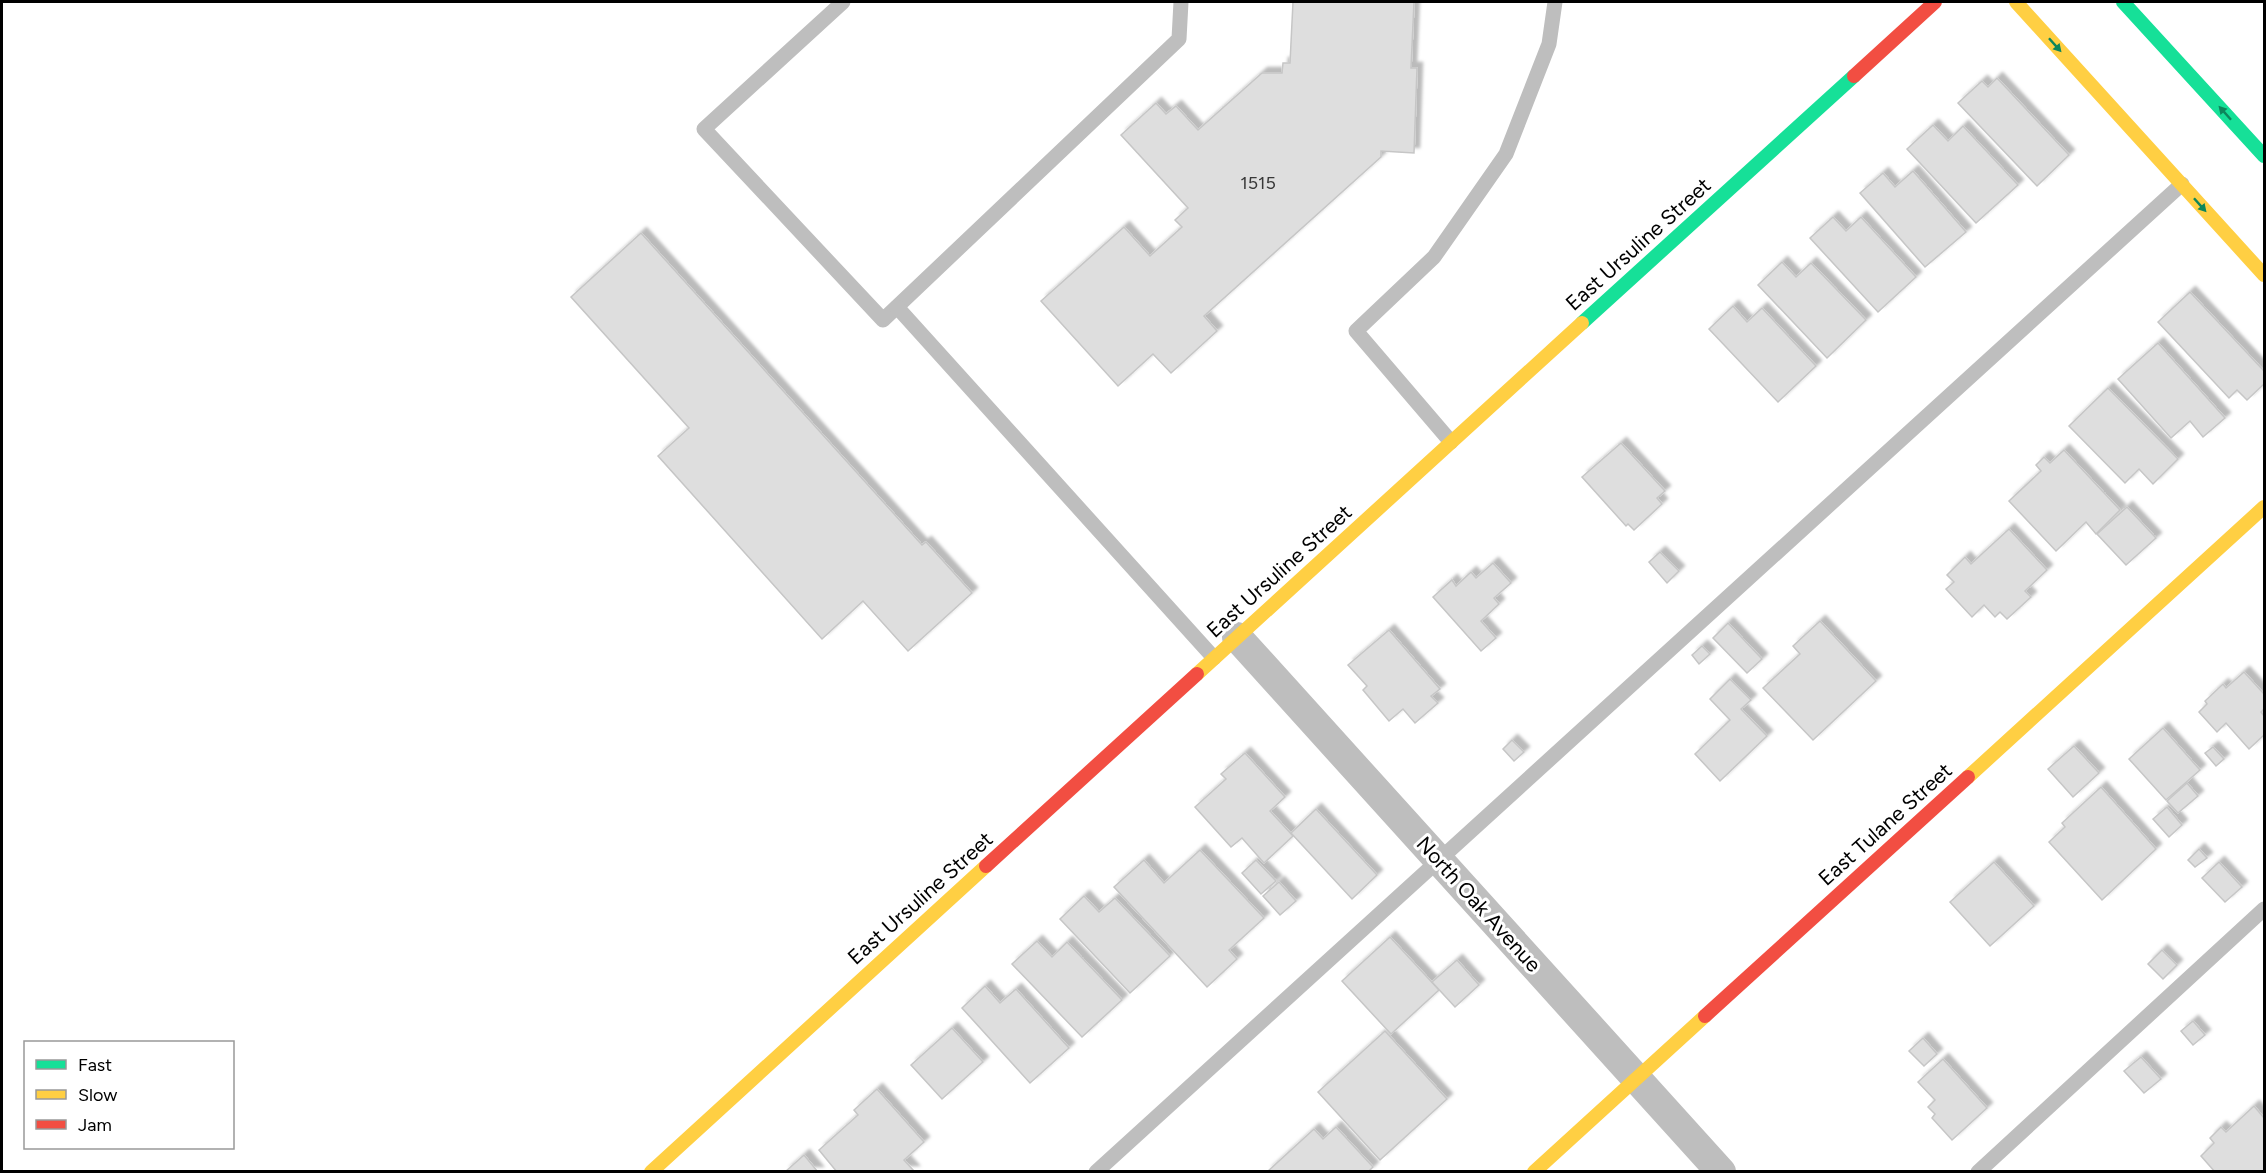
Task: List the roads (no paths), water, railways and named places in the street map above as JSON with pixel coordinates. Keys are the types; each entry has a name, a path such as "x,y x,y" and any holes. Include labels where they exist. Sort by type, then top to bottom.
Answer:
{"street":[{"name":"East Ursuline Street","path":"651,1172 1935,2"},
{"path":"2016,2 2265,275"},
{"path":"2123,2 2265,156"},
{"name":"East Tulane Street","path":"1534,1172 2265,507"},
{"name":"North Oak Avenue","path":"1237,637 1721,1172"}],"lane":[{"path":"843,2 704,129 883,320 1179,39 1181,2"},
{"path":"1451,442 1356,331 1434,257 1506,153 1548,44 1555,2"},
{"path":"1096,1172 2182,184"},
{"path":"897,307 1214,658"},
{"path":"1978,1172 2265,909"}]}
